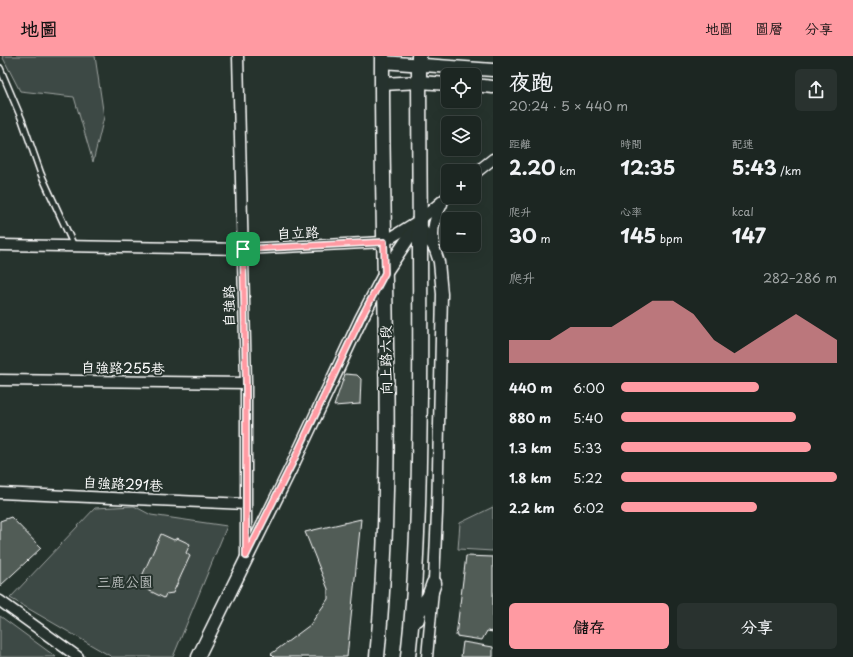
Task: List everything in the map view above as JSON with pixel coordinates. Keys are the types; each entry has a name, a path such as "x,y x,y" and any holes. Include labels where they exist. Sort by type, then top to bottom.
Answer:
{"main road":[{"name":"向上路六段","path":"377,657 382,604 387,470 382,59"},
{"path":"408,657 416,588 419,521 421,223 419,60"},
{"path":"412,625 417,621 418,612 429,597 434,583"}],"street":[{"name":"自強路","path":"238,56 246,383 246,556"},
{"path":"382,59 419,60 493,70"},
{"path":"383,84 420,82 441,84"},
{"path":"481,86 493,86"},
{"path":"481,168 493,159"},
{"name":"自立路","path":"0,246 243,249 384,242 421,223 441,203"},
{"path":"427,657 434,583 442,341 442,294 439,262 432,234 434,220 443,204"},
{"name":"自強路","path":"198,657 361,318 385,273 421,223"},
{"path":"421,223 435,250"},
{"name":"自強路255巷","path":"0,380 246,383"},
{"name":"自強路291巷","path":"0,493 246,504"},
{"path":"416,588 418,602 422,606 427,616 429,631"},
{"path":"0,601 78,657"}],"lane":[{"path":"0,68 22,120 41,174 74,247"}],"green space":[{"path":"2,56 95,56 104,117 93,162 74,97 20,91"},
{"name":"三鹿公園","path":"134,506 151,515 227,526 173,657 112,657 10,598 95,508"},
{"path":"493,507 493,551 458,549 460,523"},
{"path":"0,616 56,657 0,657"}],"building":[{"path":"345,374 357,375 361,379 360,404 334,406"},
{"path":"11,517 41,548 0,586 0,521"},
{"path":"361,519 347,657 274,657 271,654 310,625 328,599 328,589 305,532"},
{"path":"161,534 174,540 177,538 190,544 186,553 190,556 173,593 166,594 164,598 138,585"},
{"path":"466,556 493,557 493,632 487,631 482,640 456,636"},
{"path":"463,642 493,647 493,657 461,657"}],"route":[{"path":"384,242 385,273 361,318 292,464 246,556 246,383 243,249 384,242"}]}
